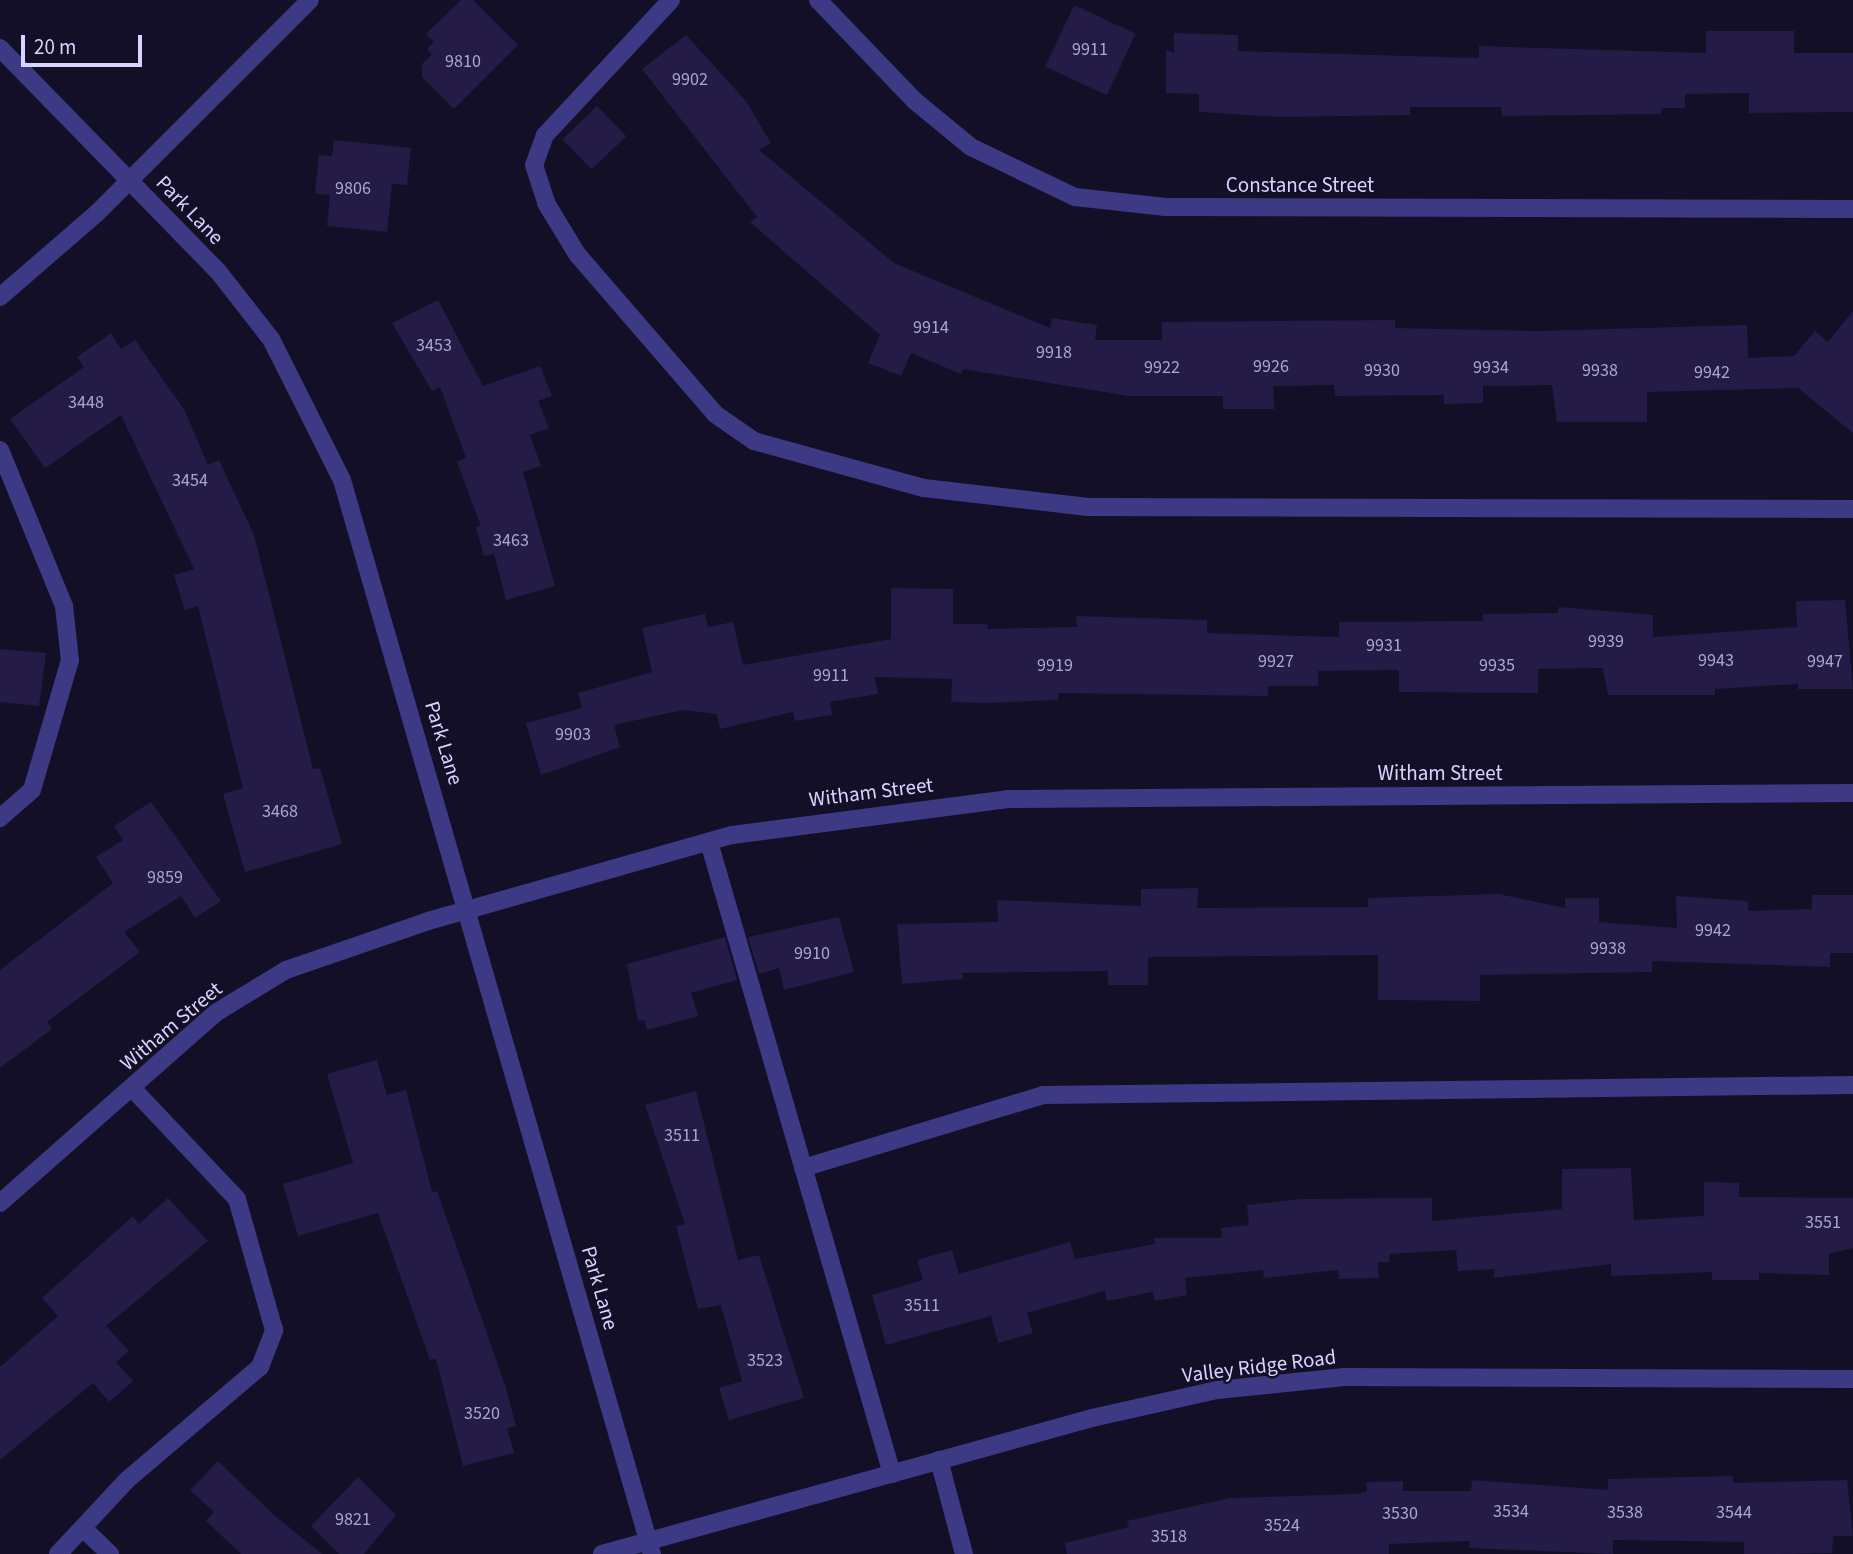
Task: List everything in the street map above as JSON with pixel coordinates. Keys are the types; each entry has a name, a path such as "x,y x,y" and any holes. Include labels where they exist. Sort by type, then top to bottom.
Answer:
{"street":[{"path":"0,297 130,181 310,0"},
{"path":"671,0 545,135 534,165 546,203 577,254 715,414 754,441 924,488 1088,507 1853,509"},
{"name":"Constance Street","path":"818,0 915,101 971,147 1075,197 1165,207 1853,209"},
{"name":"Park Lane","path":"0,48 217,270 271,339 311,408 342,480 470,909 650,1548"},
{"path":"0,450 64,606 70,660 32,790 0,818"},
{"name":"Witham Street","path":"0,1203 216,1012 286,971 470,909 709,842 870,813 1008,799 1853,793"},
{"path":"709,842 892,1474"},
{"path":"803,1168 1043,1095 1853,1085"},
{"path":"58,1554 85,1530 127,1480 260,1367 274,1330 237,1199 132,1088"},
{"name":"Valley Ridge Road","path":"602,1554 650,1548 939,1460 1217,1390 1344,1377 1853,1379"},
{"path":"939,1460 964,1554"},
{"path":"85,1530 110,1554"}],"building":[{"path":"461,0 473,0 518,45 454,109 422,77 422,64 432,54 427,49 434,42 426,34"},
{"path":"1074,5 1136,34 1107,95 1045,67"},
{"path":"1706,31 1794,31 1794,53 1853,53 1853,112 1749,113 1749,93 1685,94 1685,108 1662,108 1661,114 1502,116 1501,107 1410,107 1410,115 1281,117 1199,112 1199,94 1166,93 1166,50 1174,53 1174,33 1238,35 1238,51 1479,58 1479,46 1706,53"},
{"path":"686,35 746,101 771,143 759,150 894,263 1050,328 1052,318 1097,325 1095,340 1162,340 1162,322 1395,320 1395,328 1538,331 1747,325 1748,358 1794,356 1815,331 1828,342 1853,311 1853,433 1798,388 1647,392 1647,422 1557,422 1552,385 1483,386 1483,403 1444,404 1444,395 1335,396 1334,385 1273,386 1274,409 1223,409 1223,396 1129,396 963,369 961,374 911,353 901,376 868,363 880,335 750,222 757,217 642,69"},
{"path":"597,106 626,136 592,170 562,139"},
{"path":"334,140 411,148 407,185 392,184 387,232 327,226 330,195 315,194 319,155 332,156"},
{"path":"438,300 483,386 540,366 552,396 538,401 549,428 530,435 541,466 523,472 555,586 506,600 494,554 484,556 476,527 481,526 457,462 466,458 440,387 432,391 392,323"},
{"path":"111,333 121,349 135,340 184,409 208,465 219,460 254,535 313,769 320,768 342,844 245,872 223,794 243,788 198,606 185,610 174,575 194,569 121,415 45,468 10,419 84,367 77,357"},
{"path":"891,588 953,589 953,624 988,624 987,629 1077,627 1076,616 1207,620 1207,633 1339,637 1339,622 1483,621 1483,614 1558,613 1558,607 1653,615 1653,637 1797,627 1796,601 1845,600 1853,689 1798,689 1798,684 1715,689 1715,695 1608,695 1603,668 1538,669 1538,693 1399,692 1399,670 1318,671 1318,686 1268,686 1268,696 1058,693 1058,700 986,703 951,702 952,679 875,677 878,694 830,702 832,715 795,721 793,712 720,729 717,714 683,710 614,725 620,747 541,775 526,723 582,708 578,693 652,672 642,628 705,614 708,627 733,622 743,665 891,639"},
{"path":"0,649 46,653 39,706 0,702"},
{"path":"151,802 221,901 195,918 181,896 124,932 140,952 47,1022 52,1029 0,1068 0,970 113,883 96,857 123,840 114,826"},
{"path":"1198,888 1197,908 1368,907 1368,898 1499,894 1565,908 1565,898 1599,898 1599,922 1677,928 1676,896 1748,901 1748,911 1812,909 1812,895 1853,895 1853,953 1830,953 1830,967 1652,961 1652,972 1480,975 1480,1001 1378,1000 1378,955 1148,957 1148,985 1108,985 1108,971 962,973 963,979 902,984 897,924 998,922 997,900 1141,906 1141,889"},
{"path":"839,917 854,972 784,990 779,968 759,974 748,937"},
{"path":"725,937 737,980 691,993 698,1016 647,1030 644,1020 638,1021 627,964"},
{"path":"377,1060 387,1095 406,1090 432,1192 437,1191 506,1388 516,1426 507,1428 514,1453 463,1466 436,1359 430,1360 378,1213 298,1236 283,1184 353,1163 327,1074"},
{"path":"696,1091 738,1260 759,1255 804,1398 729,1420 719,1388 742,1381 721,1305 698,1309 676,1226 685,1224 645,1105"},
{"path":"1631,1168 1634,1220 1704,1216 1704,1182 1739,1183 1739,1197 1853,1198 1853,1248 1829,1254 1829,1275 1759,1273 1759,1280 1712,1280 1712,1272 1611,1276 1611,1264 1494,1278 1494,1269 1458,1271 1456,1250 1389,1254 1390,1262 1378,1262 1379,1278 1339,1279 1338,1270 1264,1278 1263,1270 1185,1278 1187,1295 1155,1301 1153,1292 1107,1301 1105,1291 1027,1313 1033,1333 998,1343 991,1316 886,1345 872,1295 923,1280 917,1260 952,1250 959,1274 1070,1242 1075,1259 1155,1244 1154,1238 1222,1238 1221,1228 1249,1225 1247,1205 1300,1199 1432,1198 1432,1221 1562,1209 1562,1169"},
{"path":"168,1198 208,1241 106,1326 129,1351 116,1362 133,1381 109,1402 93,1383 0,1460 0,1367 58,1316 42,1298 133,1216 139,1224"},
{"path":"218,1461 274,1515 322,1554 241,1554 206,1521 214,1512 190,1490"},
{"path":"1733,1476 1733,1483 1847,1480 1853,1536 1833,1536 1832,1553 1775,1554 1744,1554 1744,1542 1613,1540 1613,1554 1469,1548 1470,1541 1389,1544 1389,1554 1067,1554 1065,1543 1129,1527 1127,1521 1230,1498 1358,1494 1367,1491 1366,1482 1403,1481 1403,1491 1471,1491 1472,1480 1608,1490 1608,1479"},
{"path":"358,1477 396,1515 364,1554 339,1554 311,1526"}]}
